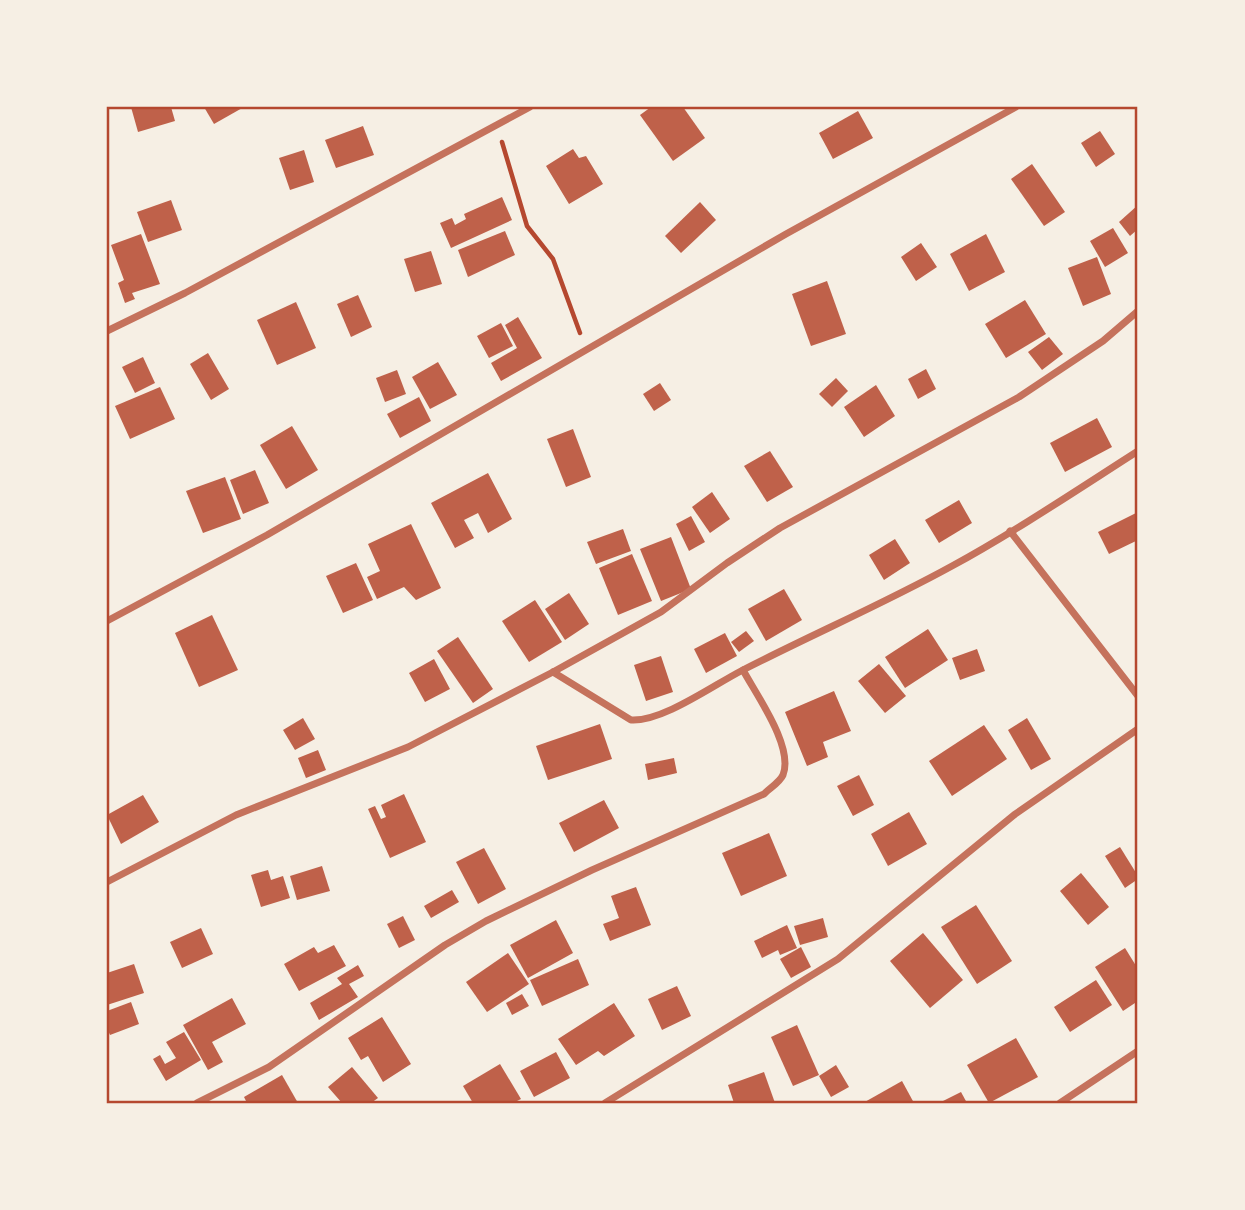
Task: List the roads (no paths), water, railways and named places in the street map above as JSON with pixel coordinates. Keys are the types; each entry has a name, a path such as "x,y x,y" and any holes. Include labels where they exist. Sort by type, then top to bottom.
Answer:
{"street":[{"path":"107,331 185,293 530,107"},
{"path":"107,621 267,535 786,234 1016,107"},
{"path":"107,882 236,815 408,747 554,672 661,612 780,528 1019,397 1103,341 1138,311"},
{"path":"554,672 631,720 642,721 659,716 743,670 857,616 953,565 1138,451"},
{"path":"1010,531 1138,696"},
{"path":"197,1103 269,1067 444,946 486,921 592,870 764,794 782,778 787,761 782,743 743,670"},
{"path":"605,1103 838,959 1014,815 1138,729"},
{"path":"1060,1103 1138,1051"}]}
